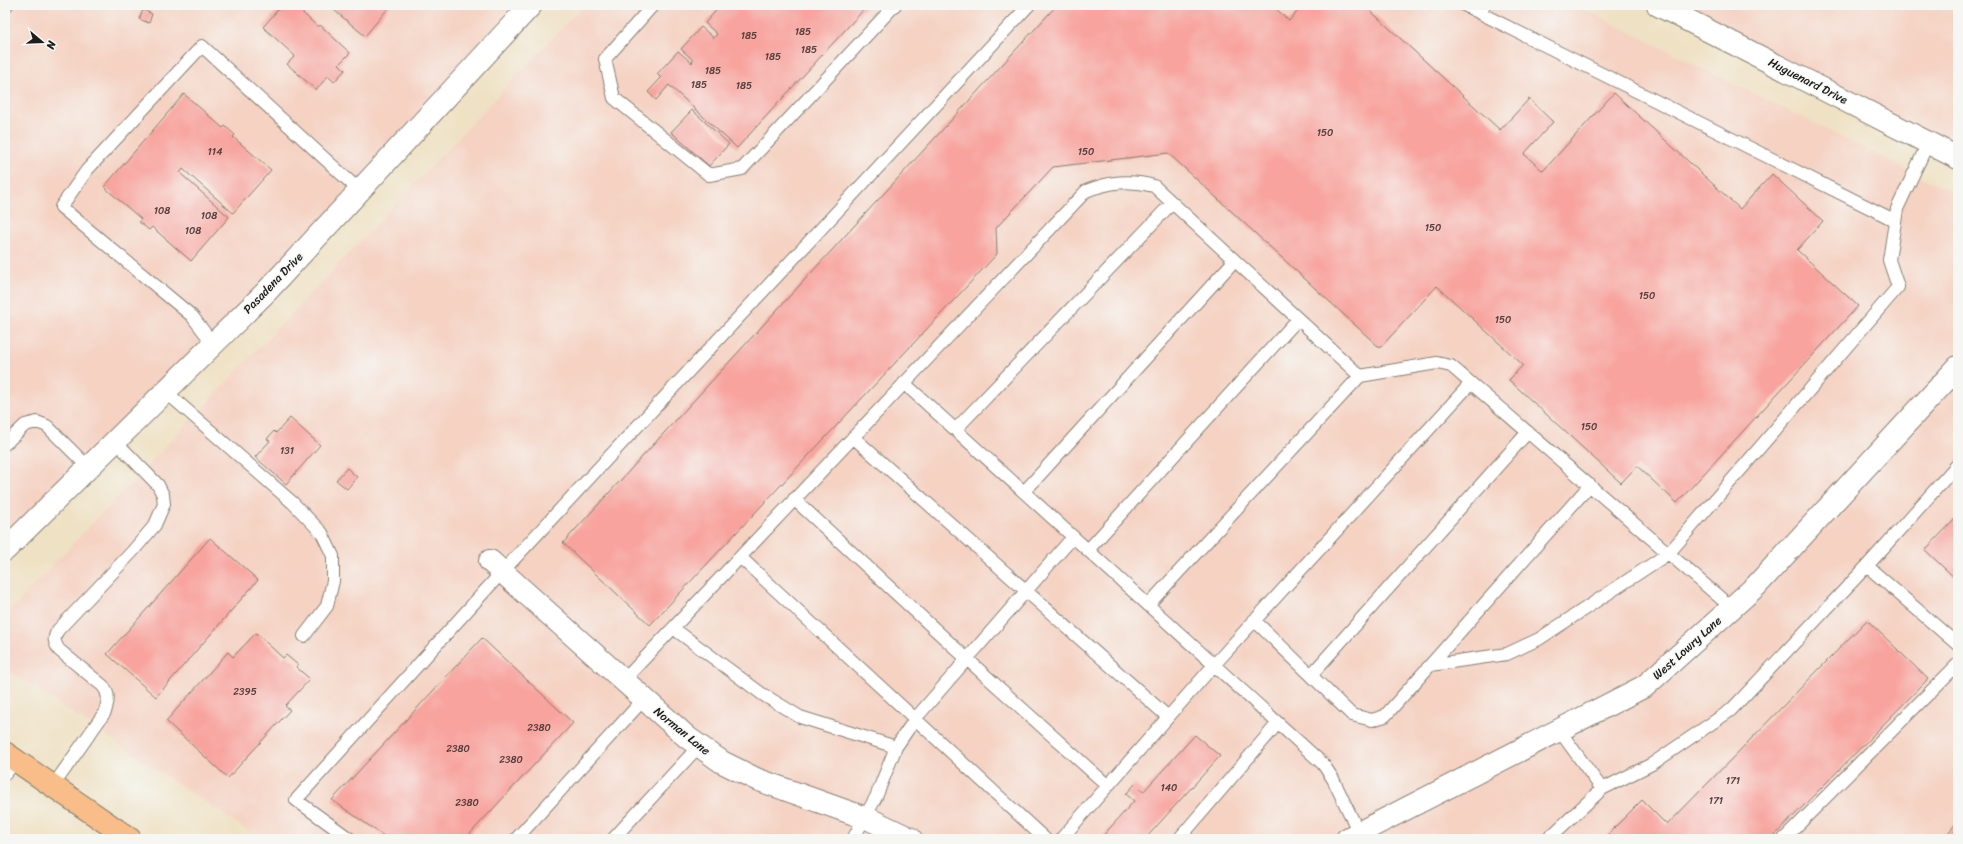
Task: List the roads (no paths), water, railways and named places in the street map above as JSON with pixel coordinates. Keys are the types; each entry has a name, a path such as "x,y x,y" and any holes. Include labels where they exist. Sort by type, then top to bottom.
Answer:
{"main road":[{"path":"9,763 53,786 130,839"}],"street":[{"name":"Pasadena Drive","path":"5,550 214,345 360,191 531,5"},
{"name":"Huguenard Drive","path":"1658,5 1958,158"},
{"name":"West Lowry Lane","path":"1353,836 1645,686 1756,586 1958,367"},
{"name":"Norman Lane","path":"496,567 623,681 699,746 722,762 756,779 866,818 911,839"}],"lane":[{"path":"653,5 605,59 614,98 709,175 742,169 895,5"},
{"path":"350,839 296,800 496,567 1029,5"},
{"path":"1464,5 1482,9 1894,220"},
{"path":"214,345 192,316 60,207 87,170 202,46 360,191"},
{"path":"1430,665 1507,654 1539,639 1669,553 1898,287 1889,260 1894,220 1897,209 1928,143"},
{"path":"623,681 1086,191 1106,183 1140,182 1154,186 1360,376"},
{"path":"956,430 1172,203"},
{"path":"1024,492 1234,260"},
{"path":"1088,550 1298,319"},
{"path":"1148,605 1360,376 1437,362 1451,366 1732,608"},
{"path":"904,383 1323,764 1333,779 1353,836"},
{"path":"1061,839 1254,620 1471,383"},
{"path":"166,392 293,503 322,533 333,556 333,581 327,606 304,636"},
{"path":"5,444 25,425 37,422 47,426 89,468"},
{"path":"1311,675 1528,432"},
{"path":"854,436 1168,717"},
{"path":"53,786 105,712 108,700 108,692 103,686 59,650 54,642 55,635 155,525 164,504 163,494 158,485 116,442"},
{"path":"1548,839 1602,789 1652,764 1731,710 1867,566 1958,464"},
{"path":"1254,620 1352,715 1372,720 1385,716 1590,485"},
{"path":"794,499 967,659 1108,786"},
{"path":"853,839 866,818 896,747 915,719 1074,537"},
{"path":"740,556 1045,839"},
{"path":"1867,566 1958,645"},
{"path":"673,628 762,694 800,717 896,747"},
{"path":"1784,839 1958,664"},
{"path":"516,839 644,699"},
{"path":"1179,839 1278,723"},
{"path":"1559,730 1602,789"},
{"path":"613,839 699,746"}]}
